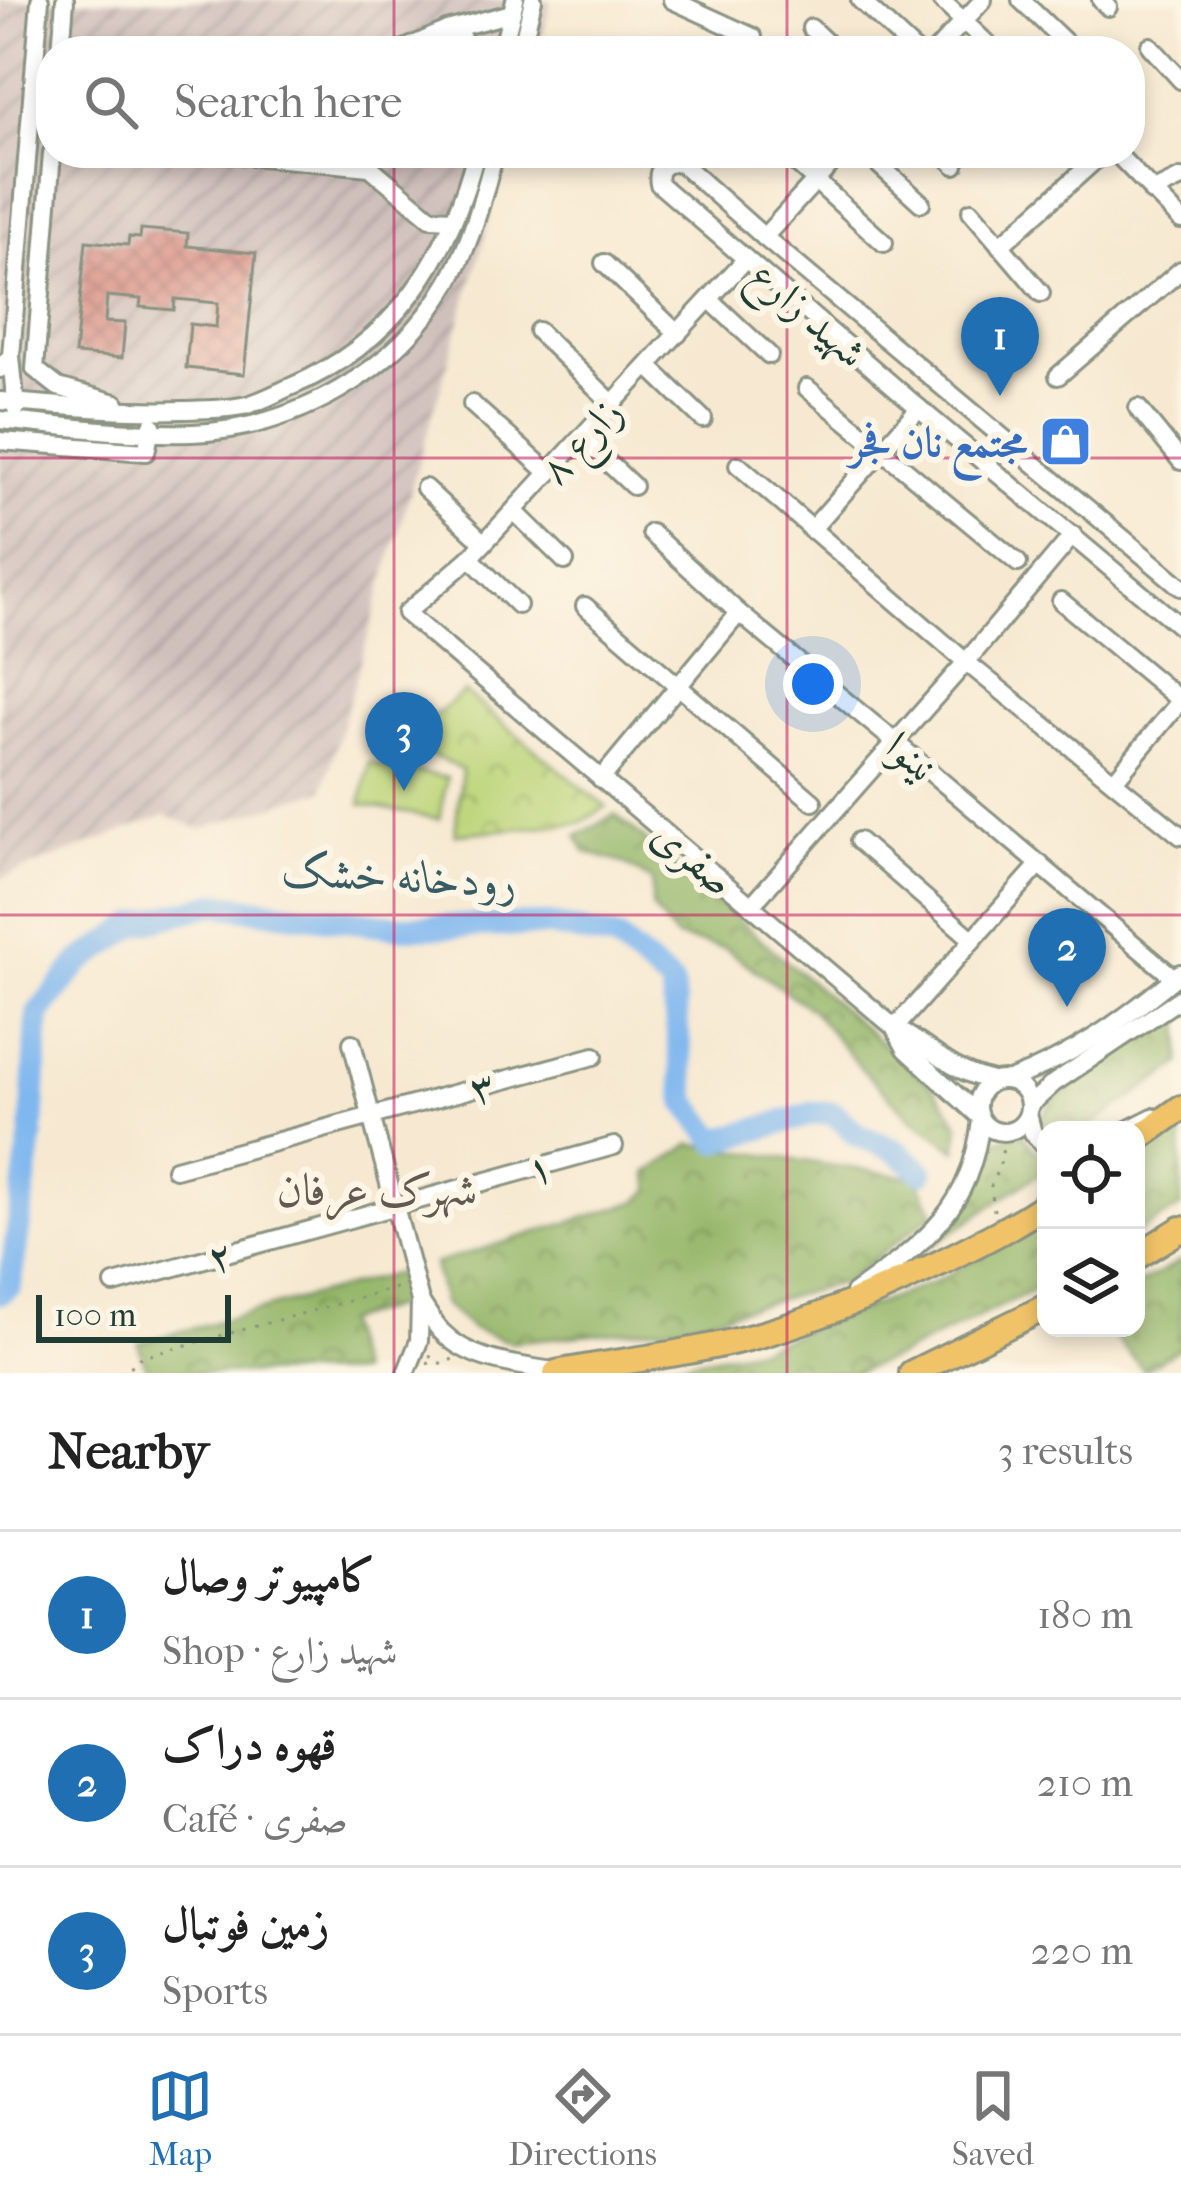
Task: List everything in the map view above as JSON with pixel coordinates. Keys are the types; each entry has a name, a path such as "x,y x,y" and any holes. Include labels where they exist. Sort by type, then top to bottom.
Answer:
{"highway":[{"path":"1145,1133 1181,1106"},
{"path":"558,1373 689,1351 818,1316 862,1300 1012,1227 1037,1210"},
{"path":"1145,1251 1181,1229"},
{"path":"912,1373 1037,1310"}],"street":[{"path":"40,0 42,36"},
{"path":"62,36 65,0"},
{"path":"525,36 533,0"},
{"path":"672,0 751,36"},
{"path":"860,0 899,36"},
{"path":"941,0 979,36"},
{"path":"950,36 983,0"},
{"path":"1021,0 1059,36"},
{"path":"434,36 513,7"},
{"path":"811,28 820,36"},
{"path":"447,30 459,36"},
{"path":"1150,46 1181,80"},
{"path":"8,411 6,362 36,116"},
{"path":"8,411 35,369 51,168"},
{"path":"371,168 431,218 453,219"},
{"path":"8,411 218,409 250,404 318,376 395,317 431,268 472,168"},
{"path":"8,411 152,432 192,433 243,428 298,411 366,374 415,327 448,284 473,230 491,168"},
{"name":"شهید زارع","path":"662,168 659,184 1181,627"},
{"name":"شهید زارع","path":"686,168 1181,587"},
{"path":"802,168 884,243"},
{"path":"764,237 828,168"},
{"path":"882,168 921,203"},
{"path":"1000,246 1086,168"},
{"path":"1130,168 1181,220"},
{"path":"1152,192 1181,178"},
{"path":"971,211 1041,293"},
{"name":"۸ زارع","path":"406,613 470,558 746,259"},
{"path":"604,262 678,334"},
{"path":"1058,376 1181,270"},
{"path":"710,300 769,355"},
{"path":"538,331 613,404"},
{"path":"648,366 703,418"},
{"path":"35,369 58,387 143,410"},
{"path":"807,388 1018,563"},
{"path":"472,404 549,473"},
{"path":"811,530 919,408"},
{"path":"1138,408 1181,461"},
{"path":"0,441 146,452 152,432 143,410"},
{"path":"582,438 633,486"},
{"path":"738,464 966,662 1181,836"},
{"path":"425,488 484,543"},
{"path":"514,511 565,560"},
{"name":"نینوا","path":"651,533 739,614 1178,975"},
{"path":"752,906 1073,535"},
{"path":"470,558 518,605"},
{"path":"1061,601 1180,704 1114,781"},
{"path":"585,606 812,802"},
{"name":"صفری","path":"406,613 895,1028 954,1068 1001,1080"},
{"path":"601,778 739,614"},
{"path":"859,841 972,939"},
{"path":"1040,864 895,1028 906,1049 994,1130 1005,1132 1018,1127 1054,1083 1181,998"},
{"path":"818,1316 899,1260 953,1208 977,1154 981,1091 1076,1050 1129,1016 1178,975"},
{"path":"352,1043 417,1291 418,1340 406,1373"},
{"name":"۳","path":"175,1169 594,1057"},
{"path":"1001,1080 1024,1089 1028,1121 1037,1138"},
{"path":"1145,1122 1181,1106"},
{"name":"۱","path":"395,1206 614,1146"},
{"name":"۲","path":"114,1284 395,1206"},
{"path":"417,1291 440,1330 466,1351 558,1373"}],"path":[{"path":"995,1216 991,1186 1005,1132"},
{"path":"120,1373 139,1358 417,1291"},
{"path":"430,1373 426,1354 442,1364"}],"shaded area":[{"path":"0,0 551,0 543,36 36,36 36,168 505,168 323,790 201,829 165,815 0,879"}],"green space":[{"path":"464,692 606,807 580,823 455,834 462,770 403,741"},
{"path":"369,763 447,778 439,819 361,804"},
{"path":"615,814 935,1089 959,1123 957,1150 910,1117 813,1011 725,948 676,938 652,908 652,881 623,863 585,852 577,836"},
{"path":"1181,1012 1181,1064 1098,1121 1045,1121 1043,1114 1059,1095"},
{"path":"1181,1130 1181,1207 1145,1228 1145,1154"},
{"path":"1022,1133 1037,1150 1037,1175 925,1250 975,1198 990,1143"},
{"path":"691,1144 917,1178 934,1213 845,1282 681,1325 510,1342 472,1329 443,1304 434,1264 639,1201 651,1189 648,1173"},
{"path":"1037,1225 1037,1288 853,1373 624,1373 759,1348 932,1283"},
{"path":"1181,1261 1181,1347 1144,1370 1114,1337 1145,1337 1145,1281"},
{"path":"397,1273 408,1303 343,1322 358,1373 148,1373 138,1343"}],"building":[{"path":"141,229 188,233 187,246 256,253 244,374 186,368 190,324 216,327 218,303 175,299 174,310 140,307 141,299 107,296 105,322 125,323 122,358 75,354 86,241 128,245 129,237 140,238"}],"waterway":[{"name":"رودخانه خشک","path":"0,1293 10,1286 32,1133 38,1014 80,962 137,924 214,904 402,927 549,925 616,939 672,985 686,1102 717,1141 815,1113 833,1113 858,1135 897,1151 922,1172"}],"place":[{"name":"کامپیوتر وصال","path":"1000,396"},
{"name":"مجتمع نان فجر","path":"1066,441"},
{"name":"زمین فوتبال","path":"404,791"},
{"name":"قهوه دراک","path":"1067,1007"}],"district":[{"name":"شهرک عرفان","path":"377,1189"}]}
